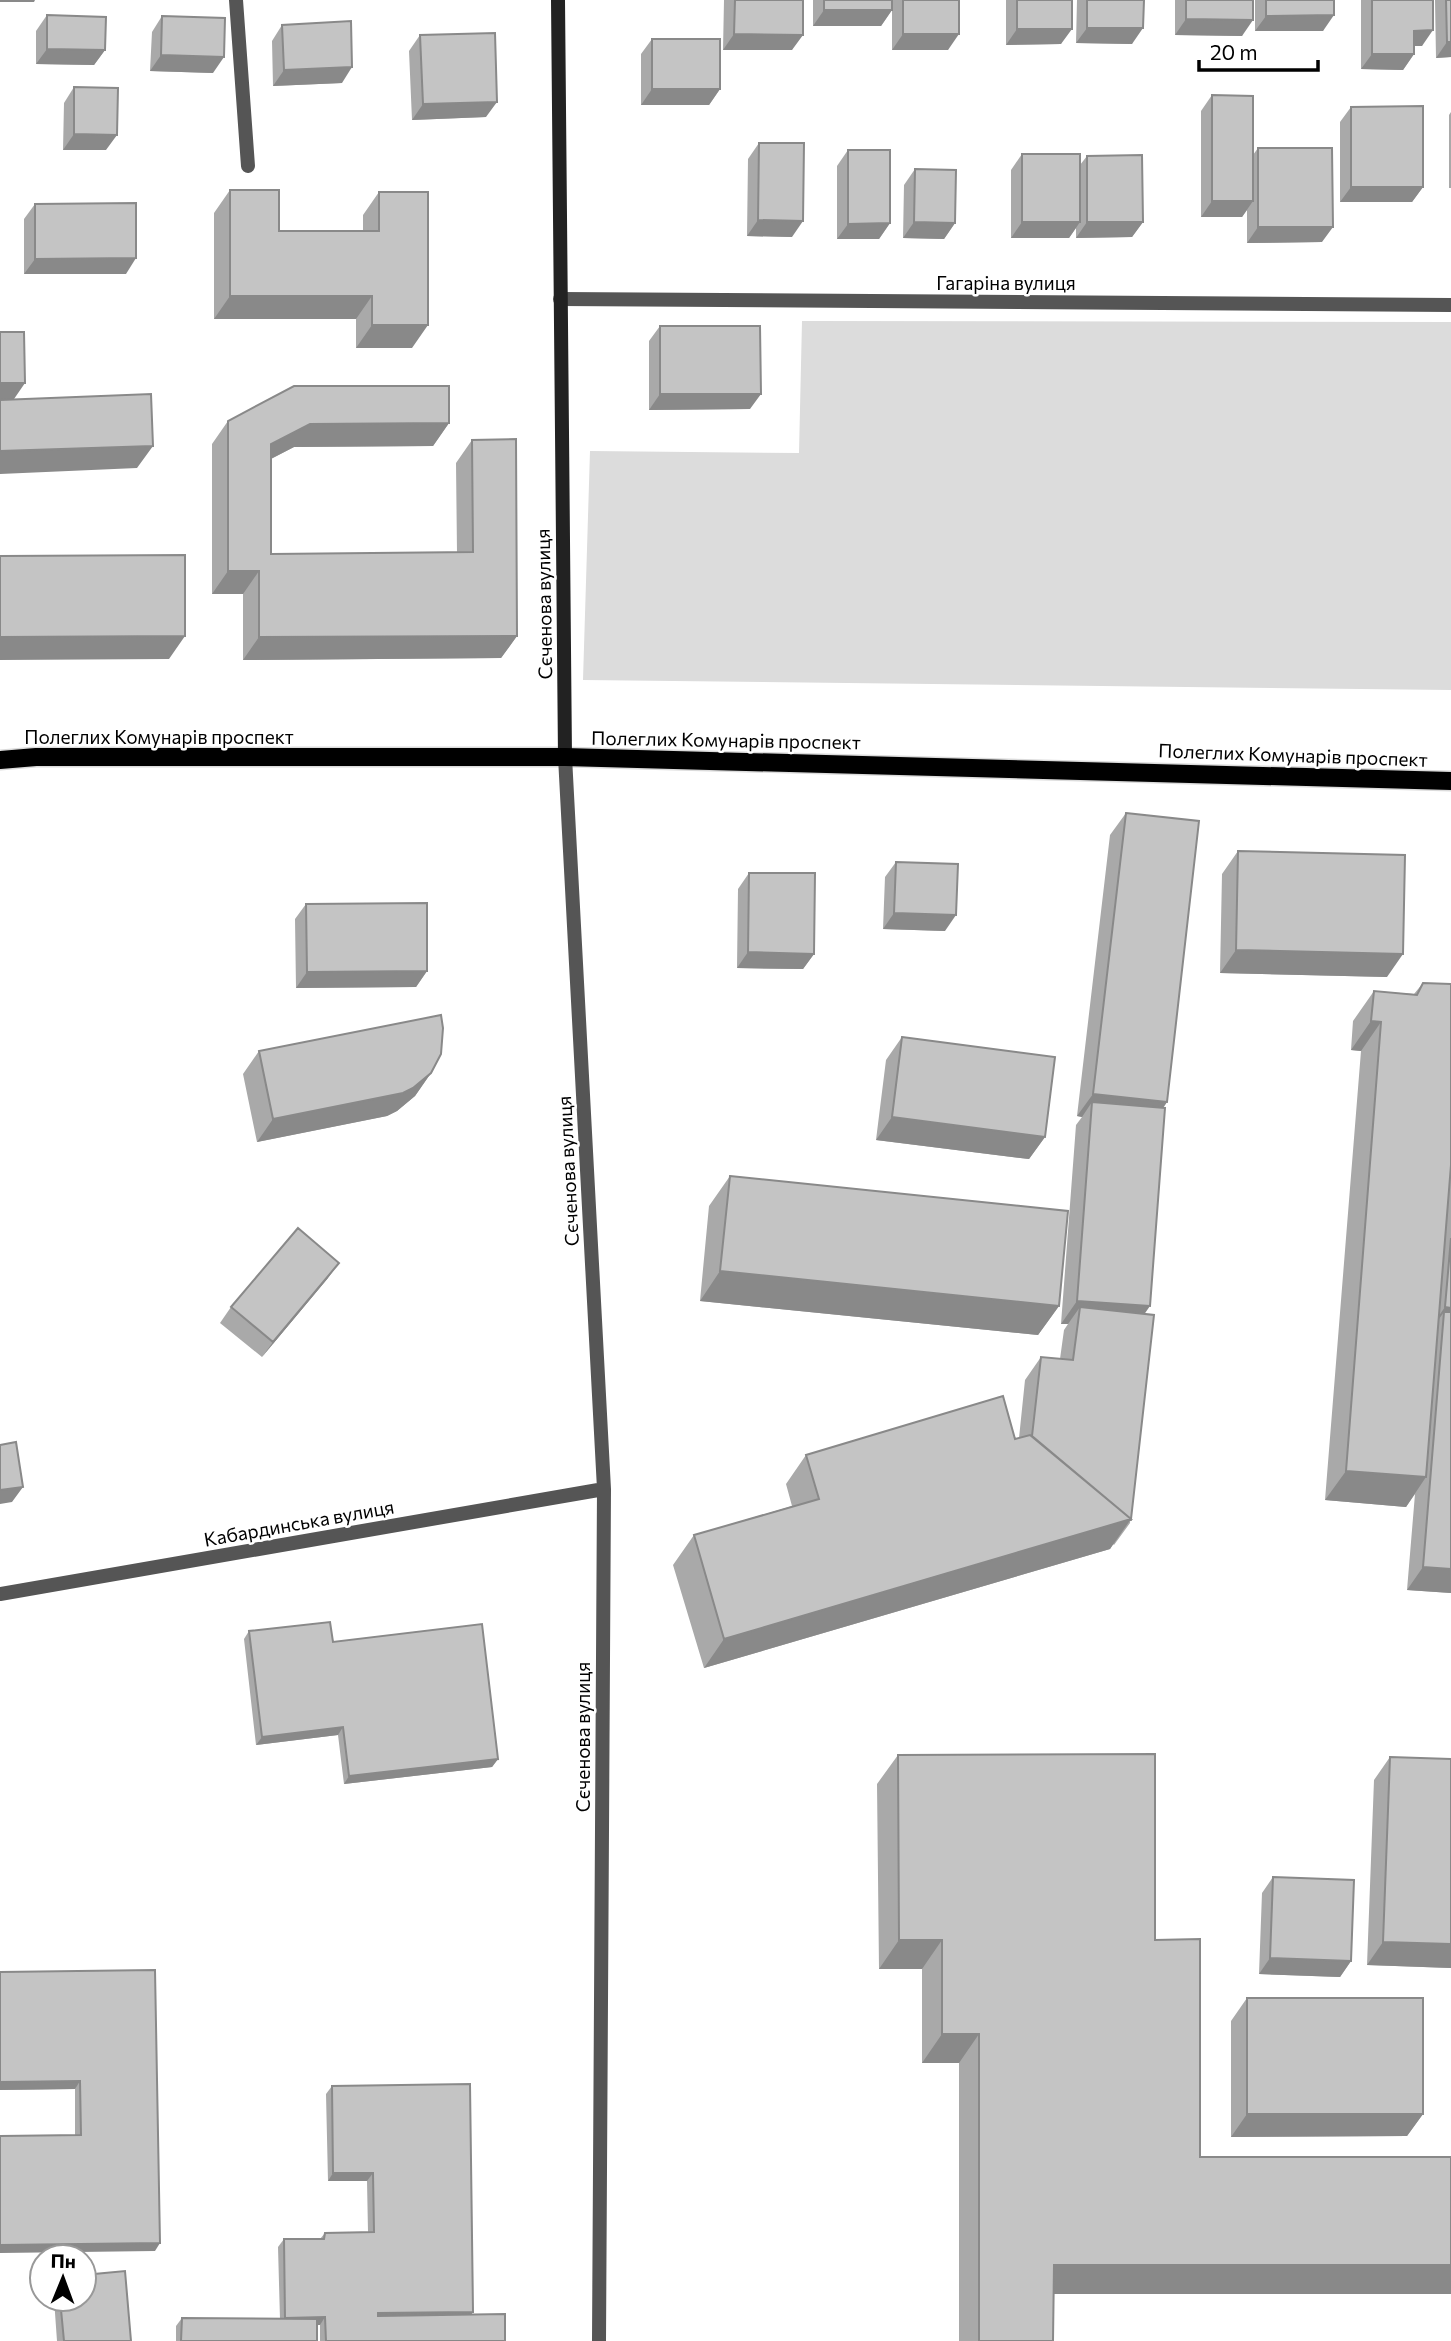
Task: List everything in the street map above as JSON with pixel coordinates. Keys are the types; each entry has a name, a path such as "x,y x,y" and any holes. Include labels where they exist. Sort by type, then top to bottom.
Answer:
{"main road":[{"name":"Полеглих Комунарів проспект","path":"0,760 36,757 565,757 1451,781"}],"street":[{"path":"236,0 248,166"},
{"name":"Сєченова вулиця","path":"558,0 565,757 604,1489 599,2341"},
{"name":"Гагаріна вулиця","path":"560,299 1451,305"},
{"name":"Кабардинська вулиця","path":"0,1594 604,1489"}],"shaded area":[{"path":"802,321 1451,322 1451,690 583,680 590,451 799,453"}],"building":[{"path":"735,0 803,0 803,35 734,34"},
{"path":"824,0 892,0 892,10 824,10"},
{"path":"903,0 959,0 959,34 903,34"},
{"path":"1017,0 1072,0 1072,29 1017,29"},
{"path":"1087,0 1144,0 1143,28 1087,28"},
{"path":"1186,0 1253,0 1253,20 1186,19"},
{"path":"1266,0 1334,0 1334,15 1266,16"},
{"path":"1372,0 1433,0 1433,30 1414,31 1414,54 1372,54"},
{"path":"1446,0 1451,0 1451,42 1447,42"},
{"path":"47,15 106,17 105,50 47,49"},
{"path":"162,16 225,18 224,57 161,55"},
{"path":"351,21 352,67 284,70 282,25"},
{"path":"495,33 497,102 423,104 420,35"},
{"path":"652,39 720,39 720,89 652,89"},
{"path":"74,87 118,88 117,135 74,134"},
{"path":"1212,95 1253,96 1253,201 1212,201"},
{"path":"1423,106 1423,187 1351,187 1351,107"},
{"path":"759,143 804,143 803,221 758,220"},
{"path":"1258,148 1332,148 1333,227 1258,227"},
{"path":"848,150 890,150 890,223 848,224"},
{"path":"1022,154 1080,154 1080,222 1022,222"},
{"path":"1142,155 1143,222 1087,222 1087,156"},
{"path":"915,169 956,170 955,223 914,222"},
{"path":"230,190 279,190 279,231 379,231 379,192 428,192 428,325 372,325 372,296 230,296"},
{"path":"136,203 136,258 35,259 35,204"},
{"path":"660,326 760,326 761,394 660,394"},
{"path":"0,332 24,332 25,383 0,383"},
{"path":"294,386 449,386 449,423 310,424 271,444 271,554 473,552 472,440 516,439 517,636 259,637 259,571 228,571 228,421"},
{"path":"151,394 153,446 0,451 0,400"},
{"path":"185,555 185,636 0,637 0,556"},
{"path":"1126,813 1199,821 1167,1102 1093,1094"},
{"path":"1238,851 1405,855 1403,954 1236,950"},
{"path":"896,862 958,864 956,915 894,913"},
{"path":"749,873 815,873 814,954 748,952"},
{"path":"427,903 427,971 307,972 306,904"},
{"path":"1423,983 1451,984 1451,1165 1426,1477 1346,1471 1381,1022 1371,1021 1374,991 1417,995"},
{"path":"441,1015 441,1054 431,1073 413,1088 403,1093 273,1119 259,1051"},
{"path":"902,1037 1055,1057 1045,1137 892,1117"},
{"path":"1092,1102 1165,1108 1150,1306 1077,1301"},
{"path":"730,1176 1068,1211 1059,1306 720,1271"},
{"path":"298,1228 339,1263 273,1342 231,1307"},
{"path":"1451,1238 1451,1308 1445,1307"},
{"path":"1080,1307 1154,1315 1131,1519 1032,1436 1041,1357 1073,1360"},
{"path":"1444,1312 1451,1312 1451,1569 1423,1567"},
{"path":"1003,1396 1015,1439 1030,1435 1131,1519 724,1639 694,1535 819,1499 806,1455"},
{"path":"16,1442 23,1487 0,1490 0,1445"},
{"path":"330,1622 333,1642 482,1624 498,1759 349,1776 343,1727 262,1737 249,1631"},
{"path":"1155,1754 1155,1940 1200,1939 1200,2157 1451,2157 1451,2265 1054,2265 1053,2341 979,2341 979,2034 942,2034 942,1940 899,1940 898,1755"},
{"path":"1390,1757 1451,1759 1451,1944 1383,1942"},
{"path":"1273,1877 1354,1880 1351,1961 1270,1958"},
{"path":"155,1970 160,2243 0,2245 0,2136 81,2135 80,2081 0,2082 0,1972"},
{"path":"1247,1998 1423,1998 1423,2114 1247,2114"},
{"path":"470,2084 473,2312 378,2313 378,2316 505,2314 505,2341 326,2341 325,2317 285,2318 284,2239 324,2239 325,2233 374,2232 373,2173 333,2173 332,2086"},
{"path":"125,2271 131,2341 64,2341 61,2313 98,2313 98,2274"},
{"path":"182,2318 317,2319 317,2341 181,2341"}]}
